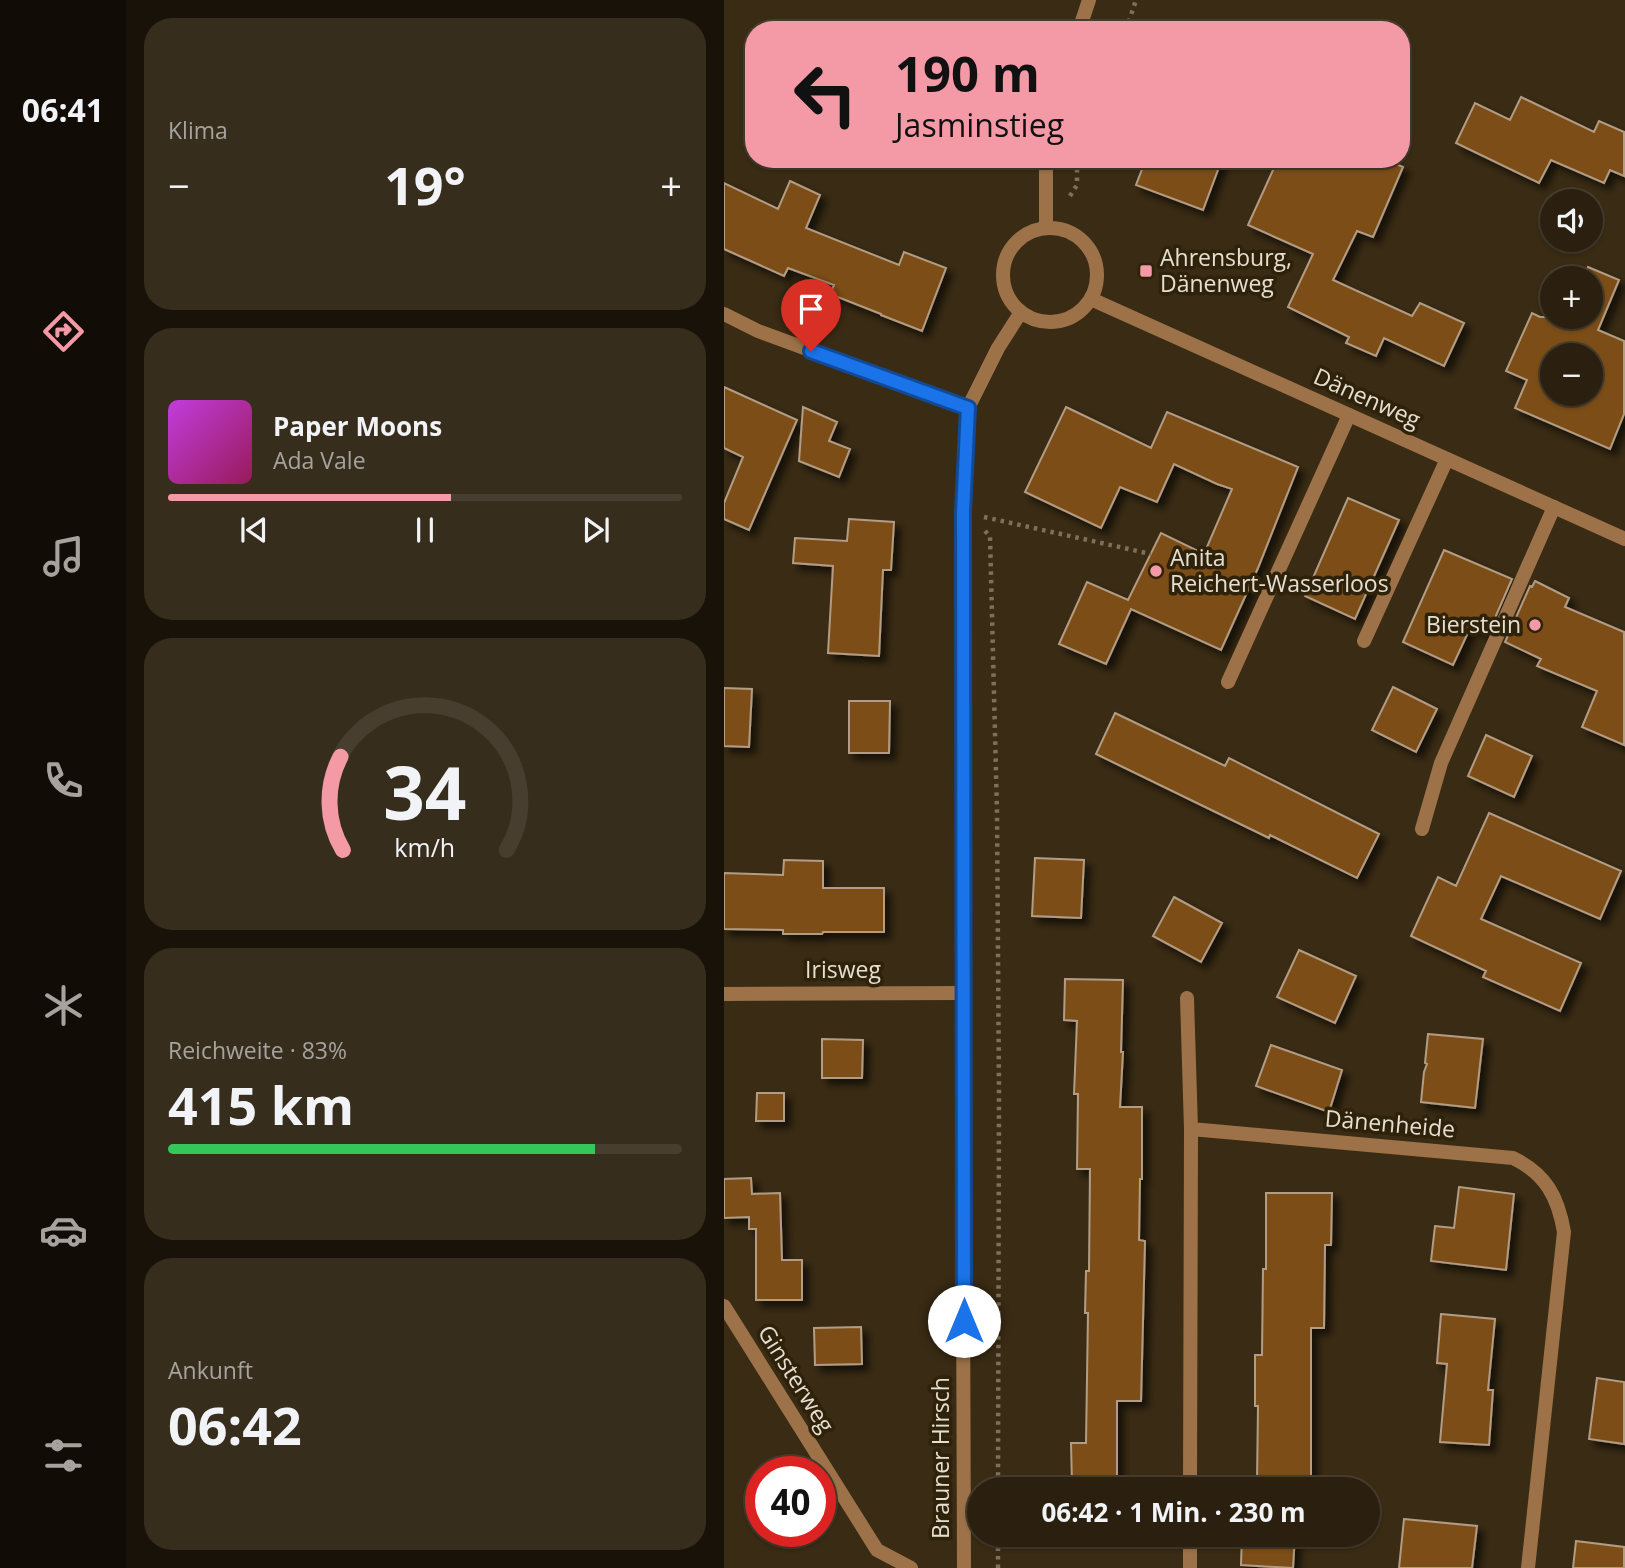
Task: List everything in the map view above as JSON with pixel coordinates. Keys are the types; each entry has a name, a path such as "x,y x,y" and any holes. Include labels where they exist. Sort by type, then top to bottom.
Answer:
{"street":[{"path":"1082,21 1089,0"},
{"path":"1046,168 1046,227"},
{"path":"1046,227 1061,228 1075,234 1086,243 1094,256 1097,285 1091,299 1080,311 1067,319 1050,322 1035,320 1021,312 1009,300 1003,285 1007,254 1017,240 1030,231 1046,227"},
{"name":"Dänenweg","path":"1091,299 1624,536"},
{"name":"Brauner Hirsch","path":"964,1568 963,512 968,408 998,348 1021,312"},
{"path":"724,314 758,331 968,408"},
{"path":"1228,682 1349,415"},
{"path":"1363,641 1447,459"},
{"path":"1422,830 1441,763 1554,507"},
{"name":"Irisweg","path":"724,994 962,993"},
{"path":"1187,998 1191,1129 1191,1477"},
{"name":"Dänenheide","path":"1191,1129 1513,1158 1537,1173 1551,1191 1560,1210 1564,1232 1528,1568"},
{"name":"Ginsterweg","path":"724,1306 877,1550 911,1568"},
{"path":"1190,1547 1190,1568"}],"path":[{"path":"1129,21 1136,0"},
{"path":"963,512 1151,554"},
{"path":"963,512 990,536 997,812 998,1477"},
{"path":"998,1547 998,1568"}],"building":[{"path":"1521,97 1594,132 1599,121 1624,132 1624,176 1610,170 1604,183 1551,160 1539,183 1456,143 1475,103 1510,120"},
{"path":"1143,168 1219,168 1203,210 1136,185"},
{"path":"1274,168 1403,168 1373,237 1357,231 1333,280 1412,316 1420,303 1464,323 1444,366 1384,338 1376,356 1346,343 1349,337 1288,307 1313,254 1248,225"},
{"path":"790,181 820,195 806,228 899,265 904,252 946,268 922,331 830,294 834,285 788,268 784,276 724,249 724,183 778,209"},
{"path":"1603,273 1619,280 1603,318"},
{"path":"1532,313 1540,317 1540,329 1598,329 1624,341 1624,414 1610,449 1515,408 1527,380 1506,371"},
{"path":"724,387 797,420 749,530 724,519 724,503 743,457 724,448"},
{"path":"803,407 837,422 829,441 850,449 839,477 799,461"},
{"path":"1066,407 1151,448 1167,412 1298,467 1258,568 1221,650 1131,609 1106,664 1059,644 1087,582 1128,600 1161,533 1204,554 1232,489 1174,464 1157,502 1120,487 1101,528 1025,492"},
{"path":"1348,498 1399,520 1355,619 1305,596"},
{"path":"849,519 894,522 891,570 883,570 879,656 828,653 833,566 793,563 795,538 847,541"},
{"path":"1444,550 1512,579 1488,634 1471,626 1453,665 1403,642"},
{"path":"1535,581 1569,598 1565,607 1624,632 1624,745 1582,727 1597,691 1537,666 1541,659 1505,642 1530,586 1532,587"},
{"path":"1393,687 1437,709 1416,752 1372,730"},
{"path":"724,688 752,689 749,747 724,746"},
{"path":"849,701 890,701 889,753 849,753"},
{"path":"1115,713 1225,766 1229,758 1379,834 1357,878 1096,754"},
{"path":"1486,735 1532,756 1514,797 1468,776"},
{"path":"1489,813 1621,871 1600,919 1501,876 1481,919 1581,963 1560,1011 1483,977 1486,971 1411,936 1438,877 1456,886"},
{"path":"1035,858 1084,860 1081,918 1032,916"},
{"path":"784,860 823,861 823,888 884,888 884,932 783,934 783,930 724,929 724,873 783,875"},
{"path":"1174,897 1222,923 1201,962 1153,936"},
{"path":"1299,950 1356,976 1335,1023 1277,997"},
{"path":"1065,979 1123,980 1120,1107 1142,1107 1139,1240 1145,1241 1141,1401 1117,1401 1117,1477 1072,1477 1071,1443 1086,1443 1088,1313 1085,1313 1086,1271 1089,1271 1090,1169 1077,1169 1078,1094 1074,1094 1077,1021 1064,1020"},
{"path":"1428,1034 1483,1039 1475,1108 1421,1102"},
{"path":"822,1039 863,1040 862,1078 822,1078"},
{"path":"1271,1045 1342,1070 1329,1112 1256,1086"},
{"path":"757,1093 784,1093 784,1121 756,1121"},
{"path":"751,1178 752,1194 780,1193 782,1260 802,1260 802,1300 756,1300 756,1229 749,1229 749,1217 724,1218 724,1179"},
{"path":"1459,1187 1514,1194 1506,1270 1431,1261 1435,1226 1454,1228"},
{"path":"1266,1193 1332,1193 1331,1245 1325,1245 1324,1328 1311,1328 1311,1477 1257,1477 1258,1406 1255,1406 1255,1355 1262,1355 1263,1269 1266,1269"},
{"path":"1441,1314 1495,1319 1488,1390 1493,1390 1489,1445 1440,1442 1447,1364 1437,1363"},
{"path":"861,1327 862,1364 815,1365 814,1328"},
{"path":"1597,1378 1624,1382 1624,1444 1589,1439"},
{"path":"1404,1519 1477,1526 1472,1568 1399,1568"},
{"path":"1576,1541 1624,1547 1624,1568 1573,1568"},
{"path":"1242,1547 1294,1547 1293,1568 1241,1565"}],"place":[{"name":"Ahrensburg, Dänenweg","path":"1146,271"},
{"name":"Anita Reichert-Wasserloos","path":"1156,571"},
{"name":"Bierstein","path":"1535,625"}],"route":[{"path":"811,351 968,408 963,512 964,1321"}]}
